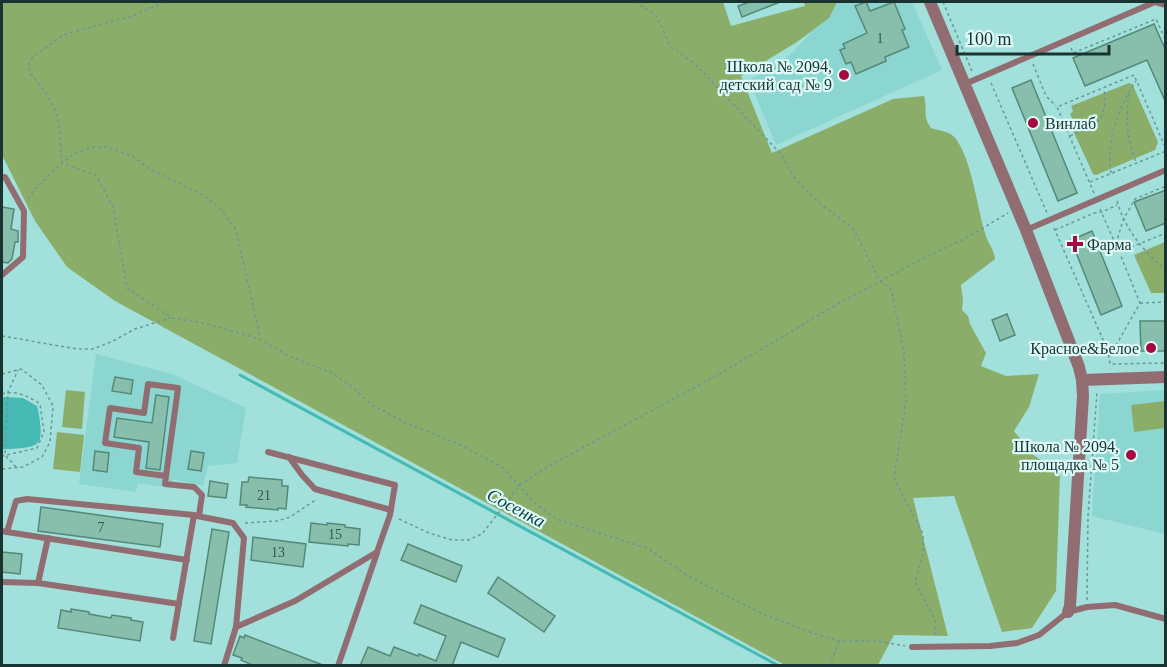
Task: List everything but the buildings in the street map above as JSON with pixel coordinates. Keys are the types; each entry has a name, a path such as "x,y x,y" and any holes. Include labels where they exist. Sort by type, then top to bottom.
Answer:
{"street":[{"path":"930,2 970,82 1082,380 1082,420 1068,612"},
{"path":"1082,380 1166,377"}],"lane":[{"path":"970,82 1155,2 1166,5"},
{"path":"1026,230 1166,170"},
{"path":"2,177 6,177 24,211 23,257 2,275"},
{"path":"166,476 136,472 139,447 105,443 110,408 144,412 148,384 178,388 165,484 194,487 202,495 173,638"},
{"path":"268,452 395,485 390,512 338,666"},
{"path":"289,457 315,489 390,512"},
{"path":"187,560 4,532 16,501 27,500 196,516 233,523 244,538 236,627 224,666"},
{"path":"38,583 48,538"},
{"path":"236,627 295,601 377,552"},
{"path":"2,582 38,583 179,604"},
{"path":"912,647 990,646 1017,643 1039,635 1068,612 1087,607 1115,605 1166,619"}],"path":[{"path":"62,163 59,123 55,110 46,93 29,72 29,64 33,57 63,35 133,16 164,2"},
{"path":"635,2 656,15 670,46 695,64 780,153 796,180 823,206 853,228 880,281 891,289 904,352 906,402 894,478 922,534 923,553 915,582 935,620 937,647"},
{"path":"943,2 970,82 990,80 1109,357 1110,364 1166,363"},
{"path":"1070,45 1073,53 1156,19 1166,41"},
{"path":"1037,60 1031,63 1046,96 1057,107 1140,303"},
{"path":"1057,107 1134,75 1164,144 1166,150 1089,182"},
{"path":"1111,173 1110,154 1114,125 1136,81"},
{"path":"1069,137 1091,128 1100,121 1106,101 1104,87"},
{"path":"1129,92 1126,109 1127,133 1136,163"},
{"path":"24,211 34,190 75,153 93,147 108,147 134,157 149,169 209,199 221,210 236,230 260,339"},
{"path":"62,163 96,175 113,207 127,288 172,318"},
{"path":"1116,244 1123,220 1135,199 1166,186"},
{"path":"1116,197 1123,220 1139,244 1166,270"},
{"path":"1055,230 1118,205"},
{"path":"390,512 429,533 452,540 468,540 482,534 520,485 549,466 721,373 880,281 968,237 1016,207"},
{"path":"1119,252 1166,233"},
{"path":"1140,303 1166,302"},
{"path":"1109,357 1140,303"},
{"path":"2,336 77,349 93,349 135,329 172,318 199,322 260,339 288,356 330,372 350,385 371,404 406,423 461,446 502,467 536,504 555,519 649,549 680,571 765,615 821,636 839,641 877,641 912,647"},
{"path":"2,374 21,369 42,385 53,406 50,442 42,457 23,467 2,469"},
{"path":"3,455 8,392 18,370"},
{"path":"1087,607 1088,516 1097,391 1104,390"},
{"path":"2,394 8,392 26,395 40,404 44,432 37,448 3,455"},
{"path":"3,455 17,467"},
{"path":"233,523 277,521 290,517 329,493"},
{"path":"830,666 839,641"}],"shaded area":[{"name":"Школа № 2094, детский сад № 9","path":"838,2 912,2 942,70 776,145 749,80 776,66 792,53"},
{"path":"96,354 172,374 246,408 237,463 208,466 203,486 173,479 171,488 138,483 136,492 79,484"},
{"name":"Школа № 2094, площадка № 5","path":"1165,390 1165,534 1092,516 1100,394"},
{"path":"2,398 23,398 37,406 41,434 37,444 22,448 2,449"}],"green space":[{"path":"2,2 723,2 731,26 805,6 804,2 837,2 829,18 797,42 741,76 772,153 893,99 924,96 926,116 931,128 954,136 962,148 974,185 985,233 995,259 961,285 962,310 968,316 986,353 981,366 1006,376 1039,374 1029,407 1014,431 1031,453 1060,475 1056,591 1032,628 1002,632 954,496 913,498 948,636 894,635 878,665 785,665 115,301 67,267 35,221 2,155"},
{"path":"1129,83 1135,90 1158,142 1155,150 1096,175 1093,174 1069,122 1073,120 1070,114 1073,111 1071,106"},
{"path":"1165,242 1165,293 1151,293 1134,255"},
{"path":"66,390 85,392 82,429 62,427"},
{"path":"1165,401 1165,428 1134,432 1131,405"},
{"path":"57,432 84,435 80,472 53,469"}],"waterway":[{"name":"Сосенка","path":"240,375 779,666"}],"place":[{"name":"Школа № 2094, детский сад № 9","path":"844,75"},
{"name":"Винлаб","path":"1033,123"},
{"name":"Фарма","path":"1075,244"},
{"name":"Красное&Белое","path":"1151,348"},
{"name":"Школа № 2094, площадка № 5","path":"1131,455"}]}
